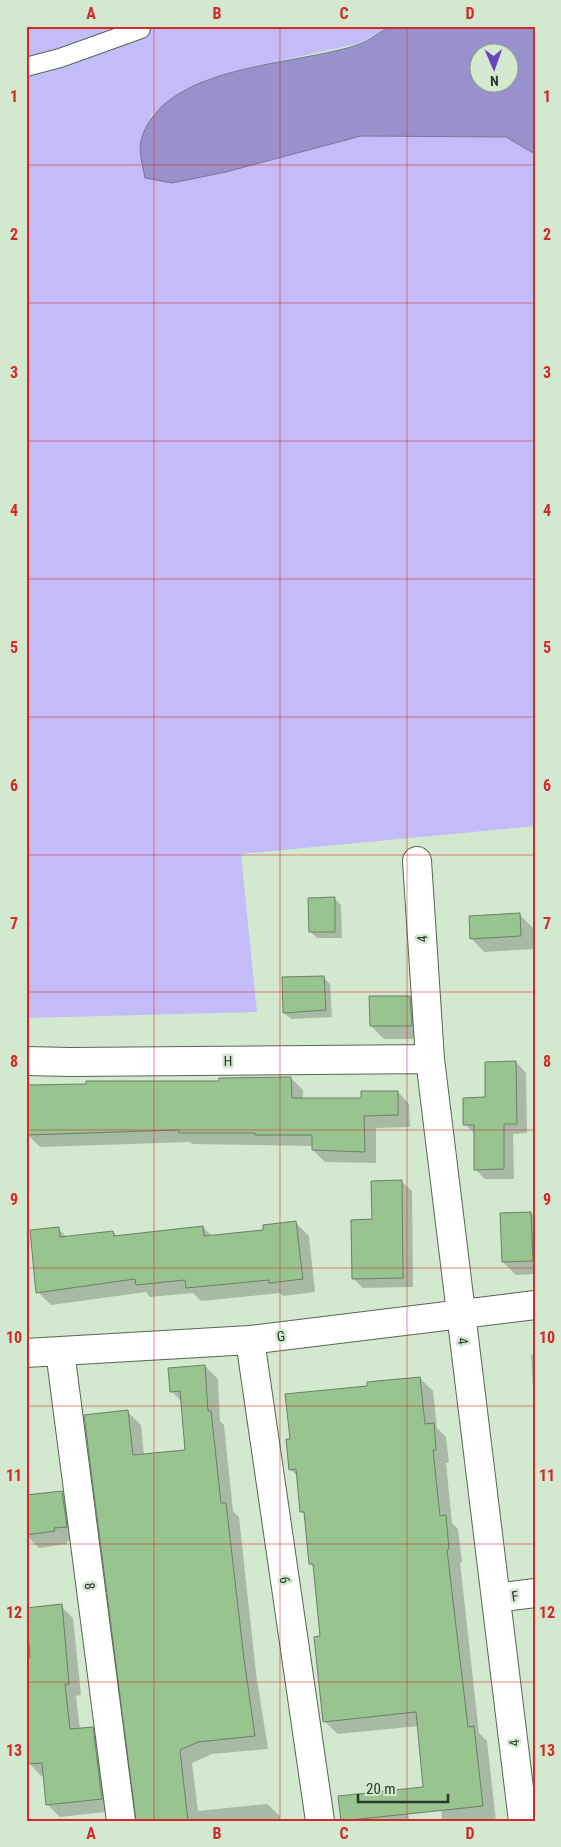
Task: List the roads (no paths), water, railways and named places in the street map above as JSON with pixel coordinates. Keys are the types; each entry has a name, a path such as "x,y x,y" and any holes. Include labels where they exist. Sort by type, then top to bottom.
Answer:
{"street":[{"name":"4","path":"417,861 430,1059 496,1598 527,1818"},
{"name":"H","path":"26,1061 430,1059"},
{"name":"G","path":"26,1353 250,1340 535,1304"},
{"name":"6","path":"250,1340 320,1821"},
{"name":"8","path":"60,1351 121,1821"},
{"name":"F","path":"496,1598 535,1593"}],"lane":[{"path":"26,67 60,58 141,29"}]}
